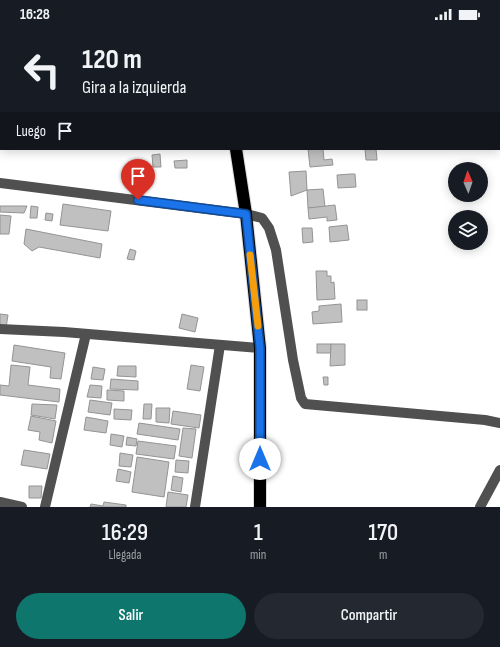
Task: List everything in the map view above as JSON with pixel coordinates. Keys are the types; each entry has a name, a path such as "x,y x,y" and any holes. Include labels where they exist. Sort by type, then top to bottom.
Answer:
{"highway":[{"path":"236,150 246,214 260,348 260,507"}],"street":[{"path":"0,183 246,214 262,218 272,235 278,257 293,360 301,398 305,404 485,420 500,423"},
{"path":"0,329 86,334 260,348"},
{"path":"45,507 86,334"},
{"path":"195,507 220,345"},
{"path":"480,507 500,470"},
{"path":"0,502 22,507"}],"building":[{"path":"308,150 323,150 324,160 332,159 333,165 310,167"},
{"path":"365,150 376,150 377,160 366,160"},
{"path":"160,154 161,167 153,167 152,155"},
{"path":"187,160 187,168 175,168 174,161"},
{"path":"306,171 307,190 291,196 289,172"},
{"path":"355,174 356,187 338,188 337,175"},
{"path":"323,189 325,207 308,208 307,190"},
{"path":"63,204 111,211 108,231 60,225"},
{"path":"335,205 337,220 327,221 327,217 309,219 308,208"},
{"path":"0,206 27,206 24,213 0,212"},
{"path":"31,206 38,207 37,218 30,218"},
{"path":"46,213 53,214 52,221 45,220"},
{"path":"0,215 11,216 9,234 0,234"},
{"path":"347,225 349,240 330,242 329,227"},
{"path":"302,228 312,228 313,242 303,243"},
{"path":"26,229 102,244 100,258 39,247 32,251 24,244"},
{"path":"130,249 136,251 134,260 127,259"},
{"path":"316,271 327,271 327,276 331,276 331,283 334,282 335,299 317,300"},
{"path":"357,300 367,300 367,310 357,310"},
{"path":"341,304 342,322 313,324 312,312 319,311 319,306"},
{"path":"0,314 8,315 6,328 0,327"},
{"path":"182,314 198,318 195,332 179,328"},
{"path":"317,344 331,344 331,353 317,353"},
{"path":"331,344 345,344 345,365 330,366"},
{"path":"14,345 65,353 61,379 50,378 51,367 12,361"},
{"path":"11,365 30,367 28,385 60,389 59,402 0,395 0,385 9,386"},
{"path":"191,365 204,367 200,391 187,389"},
{"path":"118,366 136,366 136,377 117,376"},
{"path":"93,367 105,369 103,380 91,379"},
{"path":"323,377 328,377 328,385 324,385"},
{"path":"111,379 138,381 138,390 110,389"},
{"path":"90,385 102,386 101,398 87,397"},
{"path":"107,390 124,391 124,401 107,400"},
{"path":"90,400 112,403 110,415 88,412"},
{"path":"32,404 57,405 55,419 31,415"},
{"path":"144,404 152,404 151,419 143,419"},
{"path":"156,408 170,408 169,423 156,422"},
{"path":"114,409 132,410 131,420 114,419"},
{"path":"173,411 201,415 199,428 171,424"},
{"path":"31,416 56,421 52,443 39,440 40,432 28,430"},
{"path":"86,417 108,421 106,433 84,430"},
{"path":"139,423 180,429 178,440 137,434"},
{"path":"183,428 196,429 192,458 179,456"},
{"path":"111,434 124,436 122,447 110,445"},
{"path":"127,437 137,439 136,446 126,445"},
{"path":"138,441 176,446 174,459 136,454"},
{"path":"24,450 50,454 47,469 21,465"},
{"path":"120,453 133,455 131,467 119,466"},
{"path":"137,457 169,462 164,497 132,492"},
{"path":"176,460 189,461 188,473 175,472"},
{"path":"118,469 131,472 129,483 116,481"},
{"path":"173,476 183,478 181,492 171,490"},
{"path":"29,486 42,486 41,498 29,498"},
{"path":"168,492 188,495 186,507 166,507"},
{"path":"104,502 126,505 126,507 90,507 91,504 103,506"}],"slow traffic":[{"path":"250,255 258,326"}],"route":[{"path":"138,200 246,214 260,348 260,459"}]}
